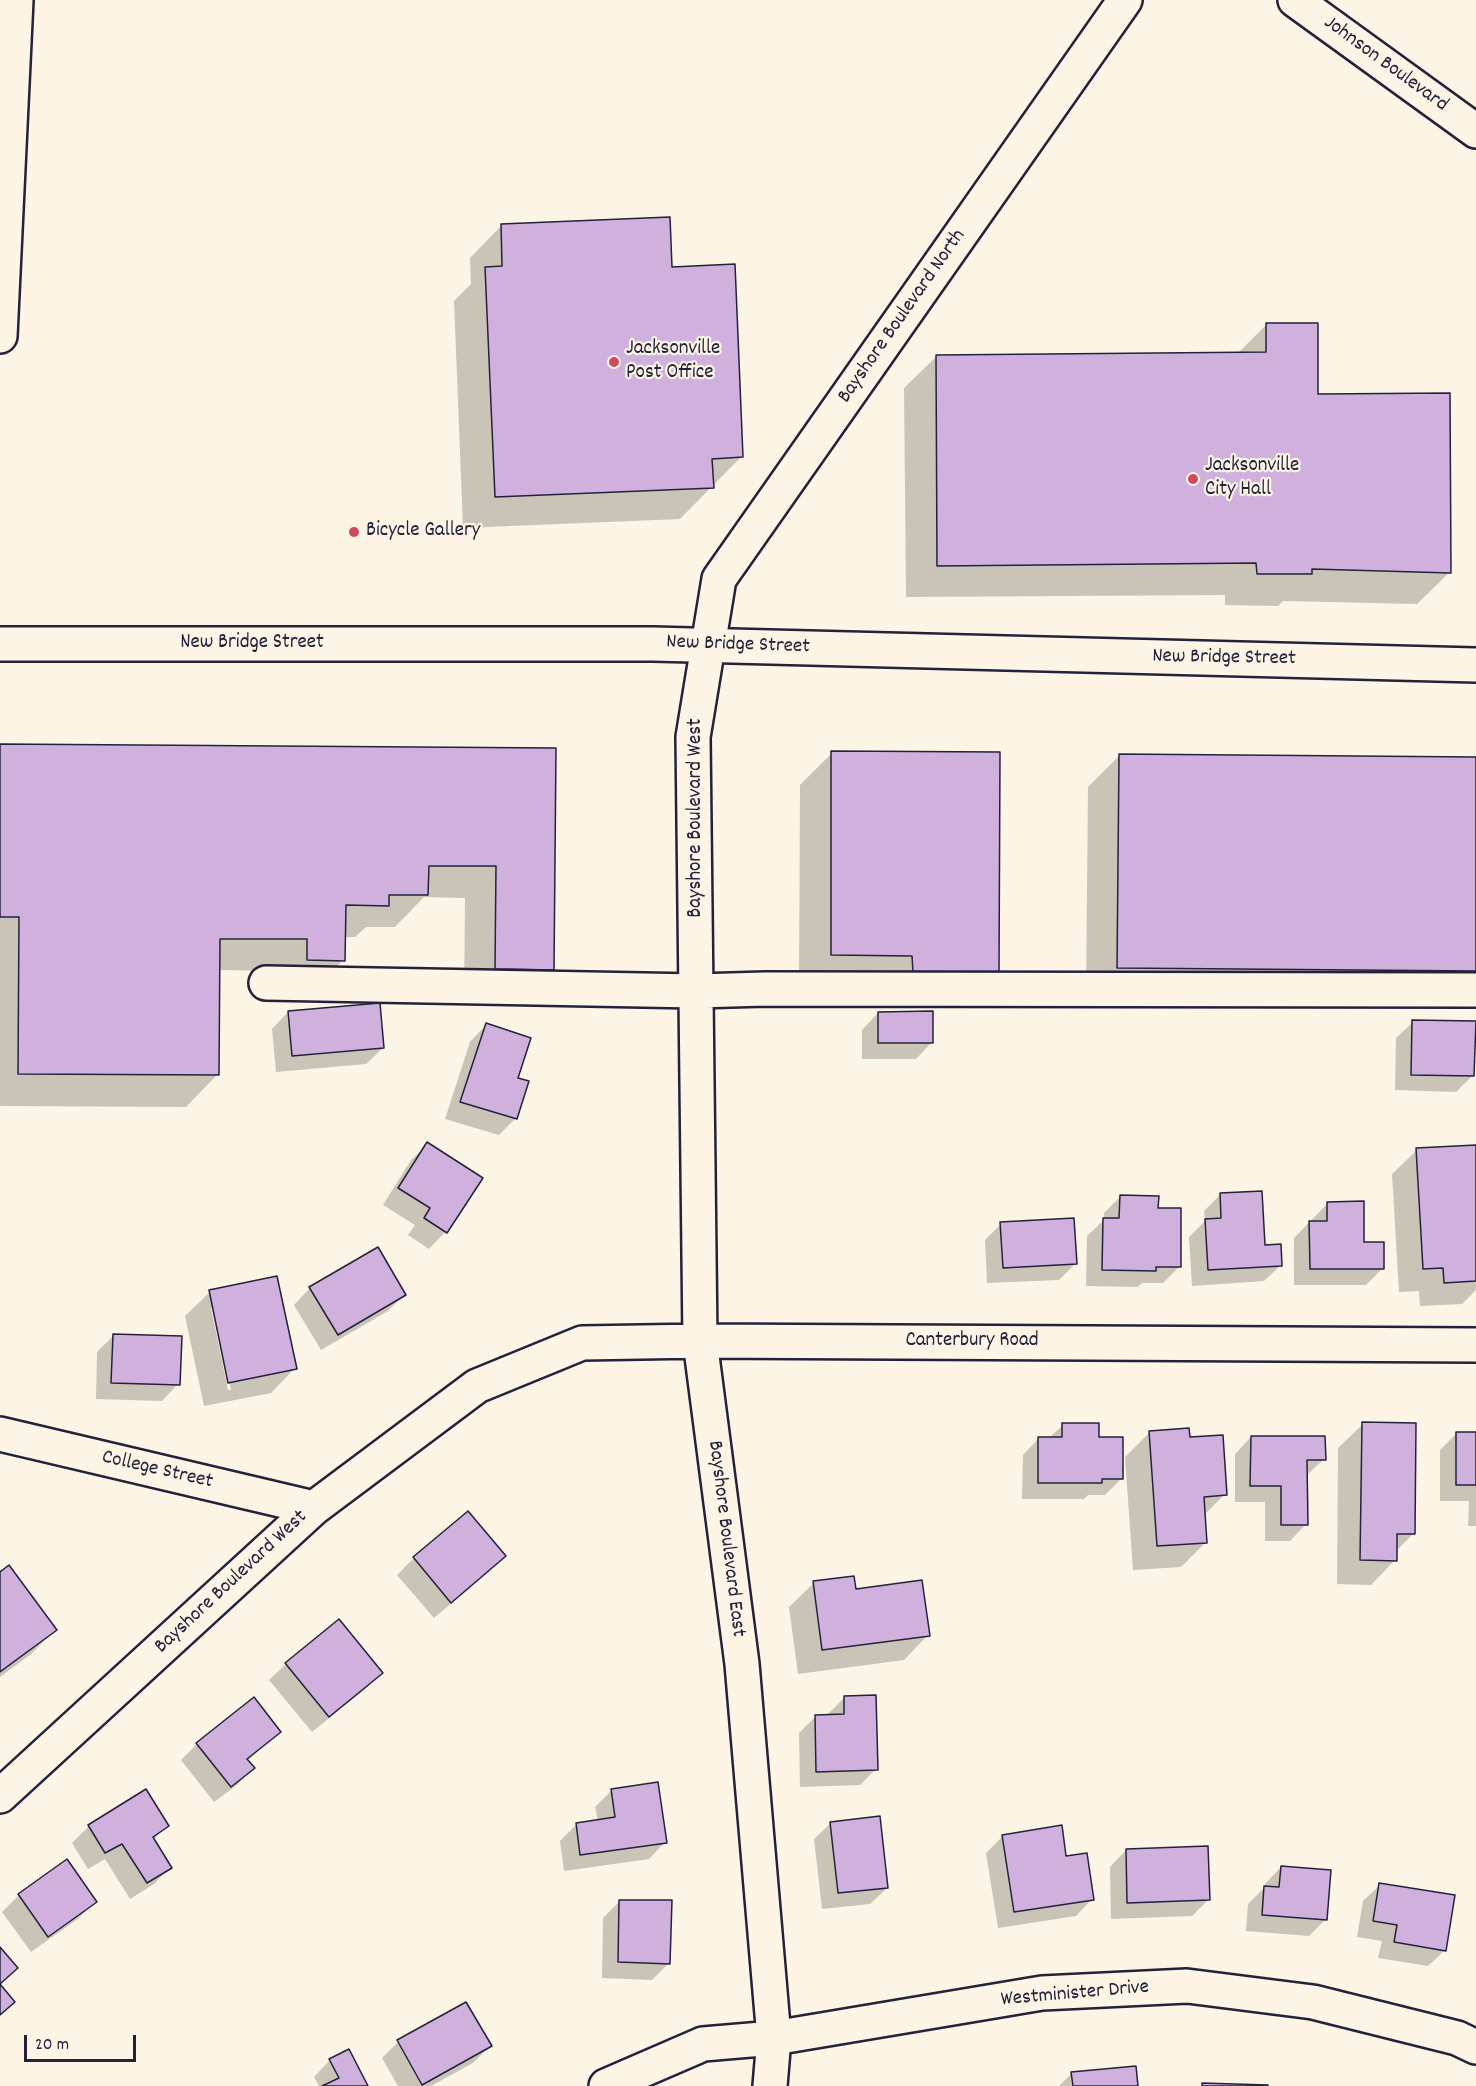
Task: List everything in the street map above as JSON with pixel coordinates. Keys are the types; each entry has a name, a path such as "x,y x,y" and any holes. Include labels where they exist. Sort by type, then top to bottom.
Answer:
{"street":[{"path":"0,317 6,89 16,0"},
{"name":"Bayshore Boulevard North","path":"707,645 719,579 1125,0"},
{"name":"Johnson Boulevard","path":"1294,0 1476,131"},
{"name":"New Bridge Street","path":"0,644 707,645 1476,665"},
{"name":"Bayshore Boulevard West","path":"698,991 693,737 707,645"},
{"path":"266,983 698,991 765,989 1476,990"},
{"name":"Bayshore Boulevard East","path":"698,991 700,1341 742,1664 774,2038 770,2086"},
{"name":"Canterbury Road","path":"477,1386 582,1343 700,1341 1476,1345"},
{"name":"Bayshore Boulevard West","path":"0,1796 314,1508 477,1386"},
{"name":"College Street","path":"0,1434 314,1508"},
{"name":"Westminister Drive","path":"606,2086 703,2044 774,2038 1042,1993 1187,1986 1313,2002 1457,2038 1476,2047"}],"building":[{"name":"Jacksonville Post Office","path":"670,217 672,267 735,264 743,457 712,459 714,488 495,497 485,267 502,266 501,224"},
{"name":"Jacksonville City Hall","path":"1266,323 1318,323 1318,394 1450,393 1451,573 1312,569 1312,574 1257,574 1256,563 937,566 936,355 1266,352"},
{"path":"0,744 556,748 554,970 495,969 496,866 429,866 428,895 389,895 389,906 346,905 345,961 307,960 307,939 220,939 219,1075 18,1074 19,917 0,917"},
{"path":"831,751 1000,752 999,973 913,973 912,956 831,955"},
{"path":"1119,754 1476,757 1476,971 1117,968"},
{"path":"380,1003 384,1048 292,1056 288,1011"},
{"path":"933,1011 933,1043 878,1043 878,1012"},
{"path":"1412,1020 1476,1021 1474,1076 1411,1075"},
{"path":"486,1023 531,1038 518,1078 529,1081 517,1119 460,1102"},
{"path":"427,1142 483,1178 447,1233 424,1218 430,1208 398,1188"},
{"path":"1476,1145 1476,1281 1444,1283 1443,1268 1423,1269 1416,1148"},
{"path":"1262,1191 1265,1245 1281,1244 1282,1266 1208,1270 1205,1219 1221,1218 1220,1193"},
{"path":"1120,1195 1159,1196 1158,1208 1181,1208 1181,1267 1156,1267 1156,1271 1102,1270 1103,1218 1119,1218"},
{"path":"1364,1201 1364,1242 1384,1242 1384,1269 1310,1269 1309,1221 1327,1221 1327,1202"},
{"path":"1074,1218 1077,1264 1003,1268 1000,1222"},
{"path":"378,1247 406,1295 338,1335 309,1287"},
{"path":"277,1276 297,1369 228,1383 209,1290"},
{"path":"113,1334 182,1336 180,1385 111,1383"},
{"path":"1362,1422 1416,1423 1415,1534 1397,1534 1397,1561 1360,1560"},
{"path":"1062,1423 1099,1423 1099,1437 1123,1437 1123,1479 1102,1479 1102,1483 1038,1483 1038,1437 1062,1437"},
{"path":"1189,1428 1190,1437 1223,1435 1227,1495 1204,1497 1207,1543 1157,1546 1149,1431"},
{"path":"1456,1432 1476,1432 1476,1485 1456,1485"},
{"path":"1251,1436 1325,1436 1326,1460 1307,1460 1308,1525 1281,1525 1281,1486 1250,1486"},
{"path":"468,1511 506,1556 451,1603 413,1557"},
{"path":"9,1565 57,1630 0,1672 0,1572"},
{"path":"854,1576 856,1589 922,1580 930,1636 822,1650 813,1581"},
{"path":"339,1619 383,1673 329,1717 285,1663"},
{"path":"876,1695 878,1770 816,1772 815,1715 844,1714 844,1696"},
{"path":"254,1697 281,1732 247,1759 255,1768 231,1787 196,1743"},
{"path":"658,1782 667,1843 580,1855 576,1823 615,1817 611,1789"},
{"path":"146,1789 169,1826 153,1837 172,1868 147,1883 122,1844 105,1853 88,1825"},
{"path":"880,1816 888,1888 838,1893 830,1822"},
{"path":"1062,1825 1066,1856 1087,1853 1094,1900 1014,1912 1002,1835"},
{"path":"1208,1846 1210,1900 1127,1903 1126,1849"},
{"path":"67,1859 97,1902 48,1937 18,1894"},
{"path":"1281,1866 1331,1870 1327,1920 1262,1915 1264,1886 1279,1887"},
{"path":"1379,1883 1455,1895 1446,1951 1394,1942 1397,1925 1373,1921"},
{"path":"619,1900 672,1900 670,1964 618,1962"},
{"path":"0,1947 18,1968 0,1984"},
{"path":"0,1984 15,2002 0,2015"},
{"path":"466,2002 492,2046 422,2085 397,2040"},
{"path":"349,2049 368,2086 322,2086 339,2078 329,2059"},
{"path":"1136,2066 1138,2086 1073,2086 1071,2072"},
{"path":"1202,2083 1268,2085 1268,2086 1202,2086"}],"place":[{"name":"Jacksonville Post Office","path":"614,362"},
{"name":"Jacksonville City Hall","path":"1193,479"},
{"name":"Bicycle Gallery","path":"354,532"}]}
